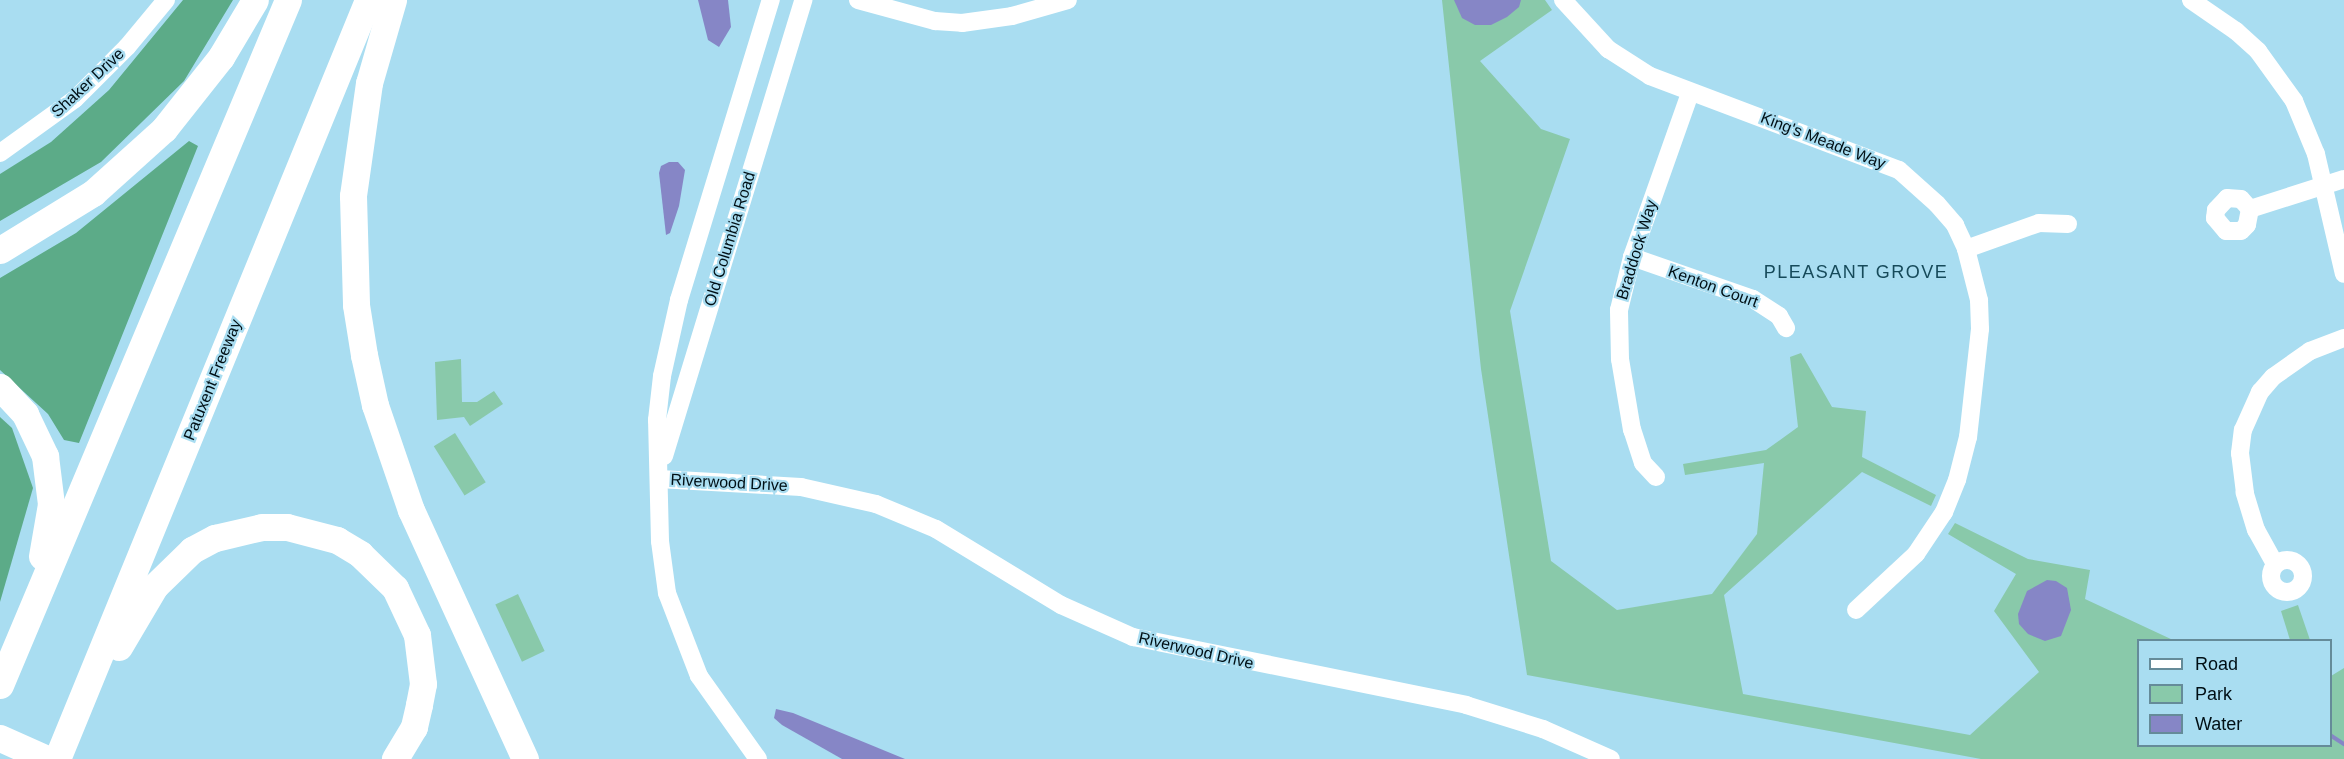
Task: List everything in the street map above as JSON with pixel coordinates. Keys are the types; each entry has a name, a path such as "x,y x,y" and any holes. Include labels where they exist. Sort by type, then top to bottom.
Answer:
{"highway":[{"path":"0,250 60,216 142,151 195,94 255,0"},
{"path":"4,676 288,0"},
{"name":"Patuxent Freeway","path":"57,759 76,728 218,369 368,0"},
{"path":"393,0 369,83 353,196 356,305 364,355 375,405 411,510 525,759"},
{"path":"105,672 165,526 218,369"},
{"path":"0,387 35,431 45,456 51,504 42,559 4,676"},
{"path":"69,759 76,728 105,672 155,586 192,550 215,538 262,527 312,532 337,540 379,570 395,588 417,635 423,684 414,727 395,759"},
{"path":"0,738 46,759"}],"street":[{"name":"Shaker Drive","path":"0,153 75,99 127,47 166,0"},
{"name":"Old Columbia Road","path":"758,759 699,676 677,624 663,567 657,420 670,333 771,0"},
{"name":"Old Columbia Road","path":"659,479 803,0"},
{"path":"858,0 935,21 962,23 1012,16 1068,0"},
{"name":"King's Meade Way","path":"1564,0 1608,49 1650,76 1899,170 1937,204 1954,225 1966,249 1979,300 1980,329 1968,437 1958,480 1944,512 1916,554 1856,610"},
{"path":"2191,0 2236,31 2277,75 2306,126 2323,184 2344,274"},
{"name":"Braddock Way","path":"1656,477 1637,449 1620,359 1619,310 1632,257 1690,93"},
{"path":"2250,209 2344,178"},
{"path":"1966,249 2039,223 2068,224"},
{"name":"Kenton Court","path":"1632,257 1753,299 1779,316 1786,328"},
{"path":"2275,564 2256,530 2245,493 2240,453 2243,430 2259,392 2273,377 2310,351 2344,338"},
{"name":"Riverwood Drive","path":"659,479 801,487 876,504 936,529 1061,605 1133,637 1166,647 1466,705 1543,729 1611,759"}],"green space":[{"path":"183,0 233,0 184,81 101,162 0,221 0,174 51,142 109,90"},
{"path":"1442,0 1545,0 1552,10 1480,61 1541,129 1570,139 1510,311 1551,561 1617,610 1712,594 1757,534 1764,463 1685,475 1683,464 1766,450 1798,427 1790,357 1801,353 1832,407 1866,411 1862,457 1936,495 1931,506 1862,472 1724,595 1743,694 1970,735 2039,672 1994,611 2016,574 1948,534 1955,523 2028,559 2090,570 2085,599 2171,639 2137,639 2137,747 2332,747 2332,675 2344,668 2344,759 1981,759 1527,675 1481,369"},
{"path":"189,141 198,146 79,443 64,440 48,414 0,370 0,278 76,233"},
{"path":"461,359 462,402 477,402 494,391 503,404 470,426 464,417 437,420 435,362"},
{"path":"0,417 12,428 33,488 0,602"},
{"path":"455,433 486,482 465,495 434,446"},
{"path":"518,594 545,651 522,662 495,605"},
{"path":"2298,605 2310,639 2290,639 2281,611"}],"water":[{"path":"698,0 728,0 731,27 719,47 708,40"},
{"path":"1454,0 1521,0 1519,7 1507,17 1491,25 1475,25 1462,18"},
{"path":"669,162 678,162 685,170 679,206 670,233 666,235 659,173 661,166"},
{"path":"2047,580 2056,581 2067,588 2071,610 2061,636 2045,641 2028,634 2019,624 2018,614 2027,591"},
{"path":"776,709 793,713 905,759 842,759 782,725 774,718"}],"waterway":[{"path":"2332,736 2344,744"}],"district":[{"name":"PLEASANT GROVE","path":"1856,272"}]}
